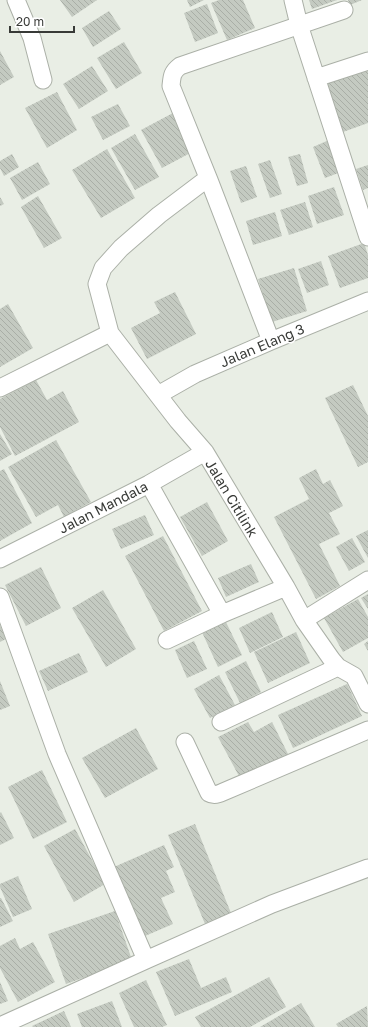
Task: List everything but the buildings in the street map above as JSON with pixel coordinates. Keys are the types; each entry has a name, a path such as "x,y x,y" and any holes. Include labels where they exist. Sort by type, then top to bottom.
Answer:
{"street":[{"path":"16,0 32,38 43,80"},
{"path":"293,0 299,25 368,238"},
{"path":"271,341 171,86 172,76 175,70 180,66 344,10"},
{"path":"316,78 368,61"},
{"name":"Jalan Citilink","path":"208,178 159,215 121,248 103,268 97,284 110,333 178,421 205,452 286,587 304,620 338,667 354,676 368,704"},
{"name":"Jalan Elang 3","path":"158,395 195,374 368,301"},
{"path":"0,388 110,333"},
{"name":"Jalan Mandala","path":"0,560 149,484 205,452"},
{"path":"149,484 222,614"},
{"path":"304,620 368,580"},
{"path":"167,640 222,614 286,587"},
{"path":"0,597 57,754 146,960"},
{"path":"221,722 338,667"},
{"path":"185,742 209,793 216,795 368,730"},
{"path":"0,1026 272,904 368,868"}]}
